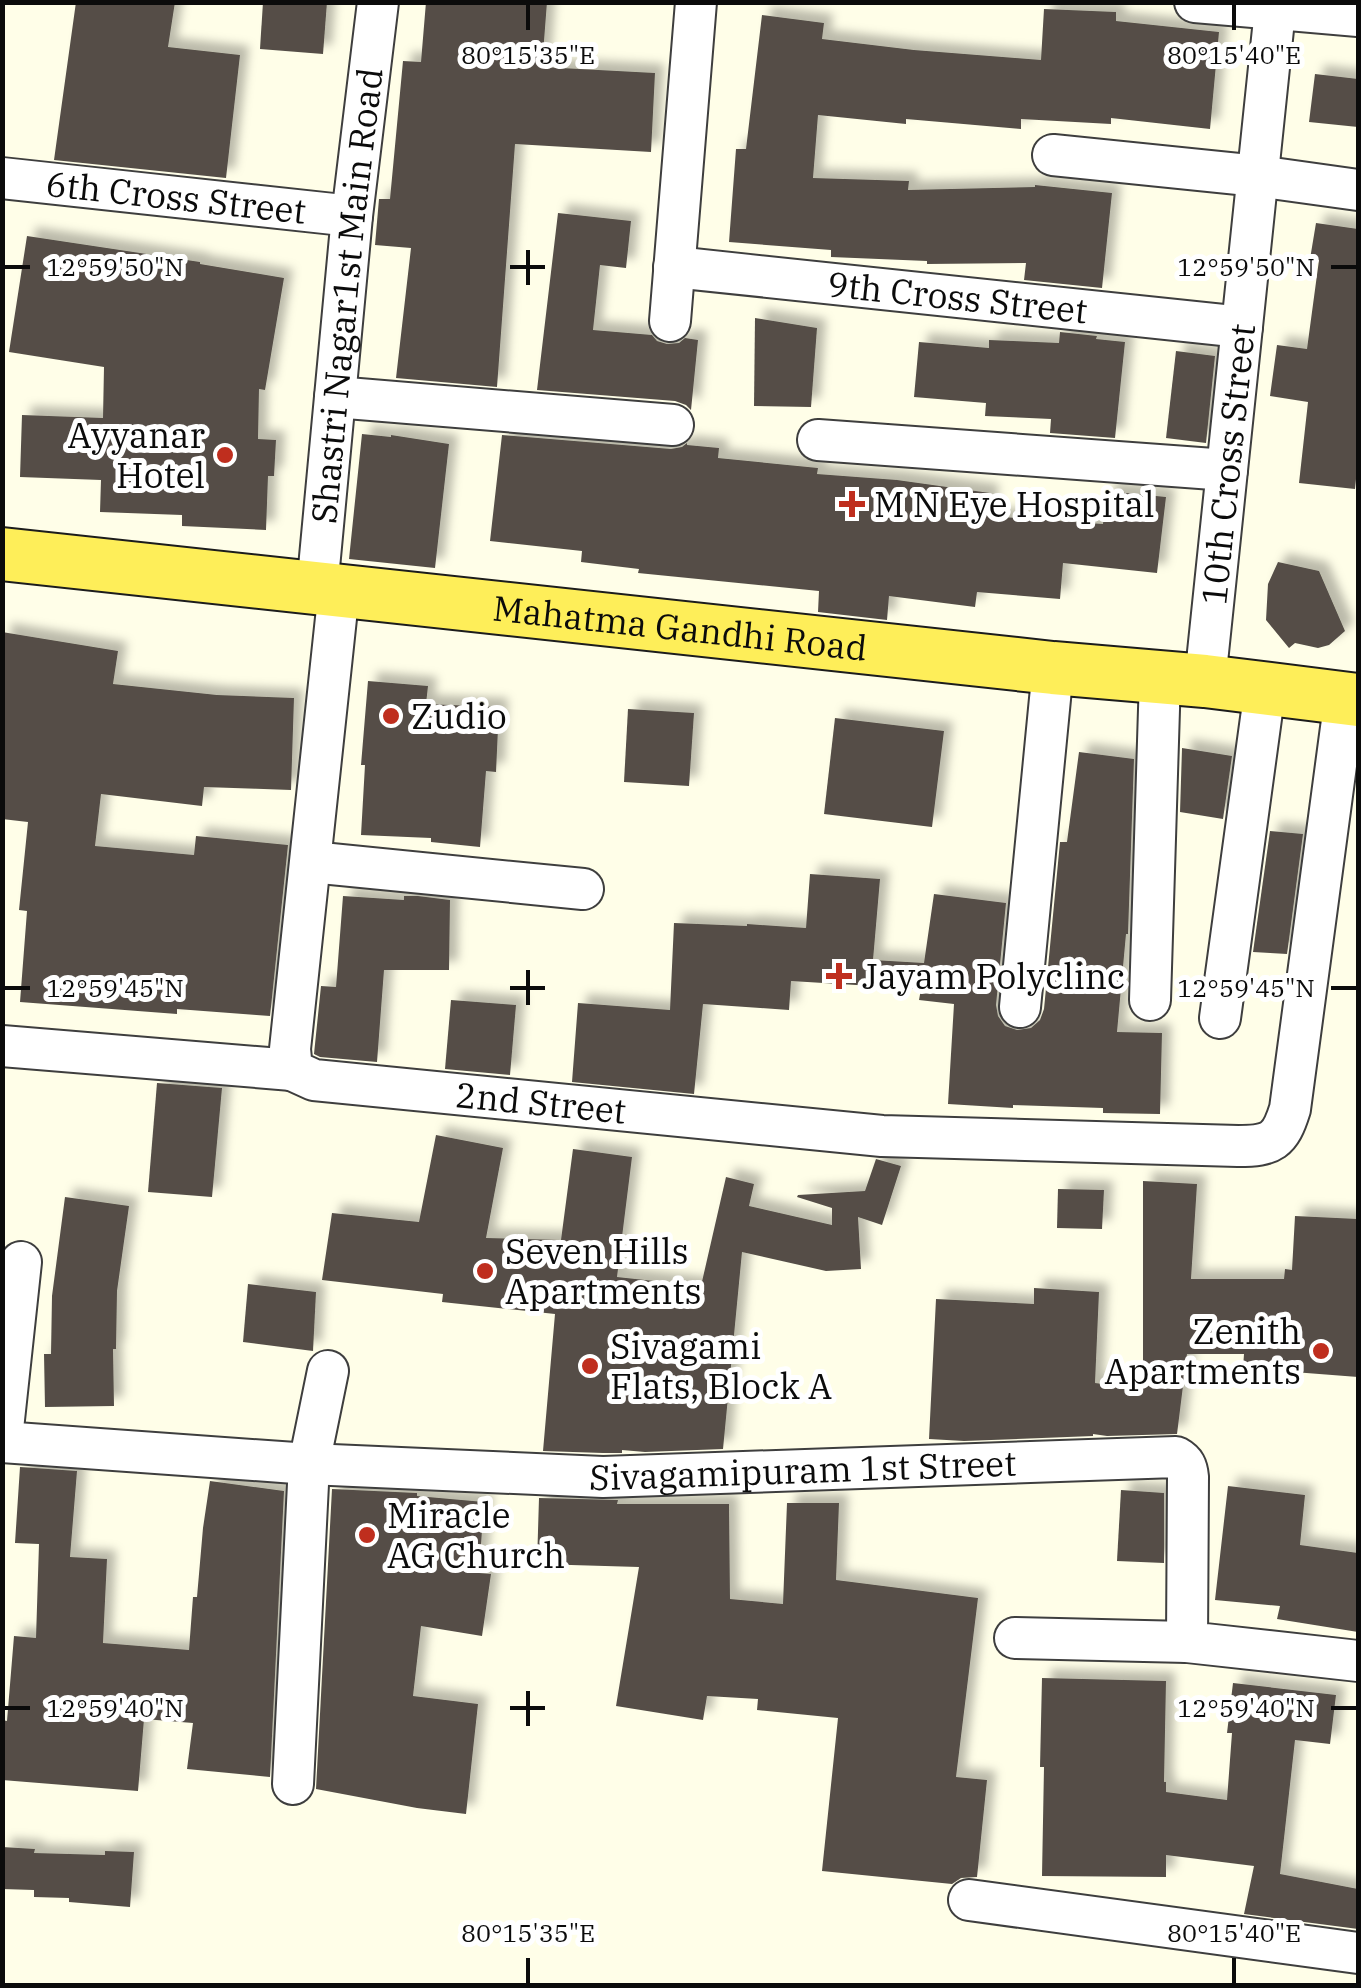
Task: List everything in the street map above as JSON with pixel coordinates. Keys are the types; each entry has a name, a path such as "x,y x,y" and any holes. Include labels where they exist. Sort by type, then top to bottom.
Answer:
{"main road":[{"name":"Mahatma Gandhi Road","path":"2,554 1351,699"}],"street":[{"name":"Shastri Nagar1st Main Road","path":"328,589 335,397 378,2"},
{"path":"670,321 696,2"},
{"path":"1195,2 1358,16"},
{"name":"10th Cross Street","path":"1150,1000 1183,679 1226,470 1275,10"},
{"path":"1052,154 1358,190"},
{"name":"6th Cross Street","path":"2,178 352,216"},
{"name":"9th Cross Street","path":"674,267 1242,327"},
{"path":"335,397 672,425"},
{"path":"818,440 1226,470"},
{"path":"292,1070 290,1049 311,862 328,589"},
{"path":"1020,1007 1052,668"},
{"path":"1220,1018 1265,689"},
{"name":"2nd Street","path":"2,1046 292,1070 314,1080 882,1136 1256,1146 1273,1141 1284,1129 1290,1109 1351,699"},
{"path":"311,862 583,889"},
{"path":"2,1440 21,1262"},
{"path":"292,1784 309,1464 328,1371"},
{"name":"Sivagamipuram 1st Street","path":"2,1440 309,1464 604,1477 1176,1457 1187,1468 1188,1477 1187,1642"},
{"path":"1016,1638 1187,1642 1358,1661"},
{"path":"969,1900 1358,1953"}],"building":[{"path":"76,2 175,2 168,47 240,55 226,178 54,160"},
{"path":"263,2 327,2 323,54 260,49"},
{"path":"426,2 547,2 542,67 655,73 651,152 515,144 497,387 396,378 411,248 375,245 379,199 390,199 403,61 421,62"},
{"path":"1044,9 1116,12 1116,21 1219,32 1210,129 1111,118 1111,124 1021,119 1021,129 818,115 813,178 909,181 908,190 1035,185 1112,193 1102,288 1024,280 1026,263 927,264 831,257 831,250 729,242 736,149 746,149 762,15 824,23 822,39 1041,60"},
{"path":"1315,74 1358,79 1358,127 1309,122"},
{"path":"558,213 631,221 626,268 600,265 593,330 652,335 667,344 685,338 698,340 691,410 675,401 537,390"},
{"path":"1316,223 1358,229 1355,489 1299,483 1308,402 1270,396 1277,345 1307,349 1319,260 1310,259"},
{"path":"27,236 284,278 265,390 259,389 258,439 276,440 274,476 268,476 266,530 182,526 182,515 100,512 101,480 20,477 22,415 103,418 104,367 9,352"},
{"path":"755,318 817,328 811,407 754,406"},
{"path":"1060,332 1125,342 1115,438 1050,433 1051,419 985,416 986,403 914,397 919,342 989,348 989,340 1059,343"},
{"path":"1176,351 1215,356 1206,443 1166,438"},
{"path":"362,434 449,444 435,568 349,559"},
{"path":"502,435 671,449 687,443 719,448 718,458 818,468 817,474 990,493 987,516 1103,524 1106,491 1166,497 1157,573 1063,563 1060,599 977,592 975,607 889,596 887,620 818,612 819,591 638,573 639,569 581,562 582,551 490,541"},
{"path":"1278,562 1319,571 1345,631 1329,645 1318,648 1295,643 1289,648 1266,620 1268,584"},
{"path":"2,632 118,651 113,684 294,698 291,790 204,787 202,806 101,794 95,846 194,855 196,836 288,845 270,1016 177,1009 177,1014 20,1002 27,911 19,910 28,822 2,819"},
{"path":"368,681 428,686 426,704 499,707 496,772 486,771 480,847 431,842 431,838 361,835 365,765 361,765"},
{"path":"628,709 694,713 689,786 624,782"},
{"path":"835,718 944,731 932,827 824,814"},
{"path":"1182,748 1232,756 1223,819 1180,812"},
{"path":"1079,752 1134,759 1128,934 1117,1032 1162,1033 1160,1114 1103,1113 1103,1108 948,1104 954,1004 919,1000 921,989 791,981 789,1010 703,1004 694,1094 572,1082 578,1003 670,1010 674,923 806,928 810,874 880,879 873,960 924,963 934,894 1006,903 998,1016 1005,1026 1017,1030 1031,1028 1044,1009 1060,842 1067,842"},
{"path":"1270,831 1303,834 1287,954 1253,952"},
{"path":"343,896 450,900 449,970 384,970 377,1062 314,1054 321,986 336,987"},
{"path":"451,1000 516,1005 510,1075 445,1069"},
{"path":"157,1083 222,1088 212,1197 148,1192"},
{"path":"436,1135 503,1148 486,1238 561,1240 573,1149 632,1157 617,1277 701,1286 726,1177 754,1184 749,1206 832,1225 832,1208 798,1195 865,1191 876,1159 901,1166 882,1225 858,1217 861,1269 826,1271 742,1252 723,1449 543,1451 555,1314 442,1302 443,1294 322,1280 332,1213 419,1222"},
{"path":"1143,1181 1197,1184 1191,1279 1284,1279 1285,1269 1292,1270 1295,1216 1358,1219 1358,1377 1243,1368 1244,1354 1187,1354 1177,1434 929,1439 936,1299 1034,1304 1034,1288 1099,1292 1095,1383 1143,1389"},
{"path":"1058,1189 1104,1190 1102,1229 1057,1228"},
{"path":"65,1197 129,1206 117,1291 114,1406 45,1407 44,1354 51,1354 52,1296"},
{"path":"248,1284 316,1292 313,1351 243,1342"},
{"path":"20,1467 77,1471 70,1557 107,1559 103,1643 189,1650 210,1481 284,1491 270,1777 187,1769 193,1723 144,1719 138,1791 2,1780 2,1720 7,1721 14,1636 36,1638 39,1544 15,1543"},
{"path":"1228,1486 1305,1495 1300,1545 1358,1553 1358,1632 1277,1619 1280,1606 1215,1600"},
{"path":"332,1489 417,1493 484,1502 479,1573 491,1574 482,1636 421,1626 413,1696 478,1704 466,1814 316,1789"},
{"path":"1121,1490 1164,1493 1164,1563 1117,1561"},
{"path":"539,1498 618,1500 617,1504 729,1504 730,1599 783,1604 787,1503 839,1503 836,1580 978,1598 956,1777 987,1780 977,1877 961,1878 952,1884 822,1871 838,1718 757,1710 758,1699 707,1696 703,1720 616,1706 639,1567 537,1564"},
{"path":"1042,1678 1166,1681 1166,1792 1227,1800 1232,1733 1227,1733 1233,1683 1336,1695 1330,1744 1295,1740 1280,1874 1358,1889 1358,1929 1244,1914 1254,1866 1166,1855 1166,1877 1042,1876"},
{"path":"2,1847 35,1849 34,1853 134,1852 130,1907 69,1902 69,1898 34,1897 34,1890 2,1889"}],"place":[{"name":"Ayyanar Hotel","path":"225,455"},
{"name":"M N Eye Hospital","path":"852,504"},
{"name":"Zudio","path":"391,716"},
{"name":"Jayam Polyclinc","path":"839,976"},
{"name":"Seven Hills Apartments","path":"485,1271"},
{"name":"Zenith Apartments","path":"1321,1351"},
{"name":"Sivagami Flats, Block A","path":"590,1366"},
{"name":"Miracle AG Church","path":"367,1535"}]}
